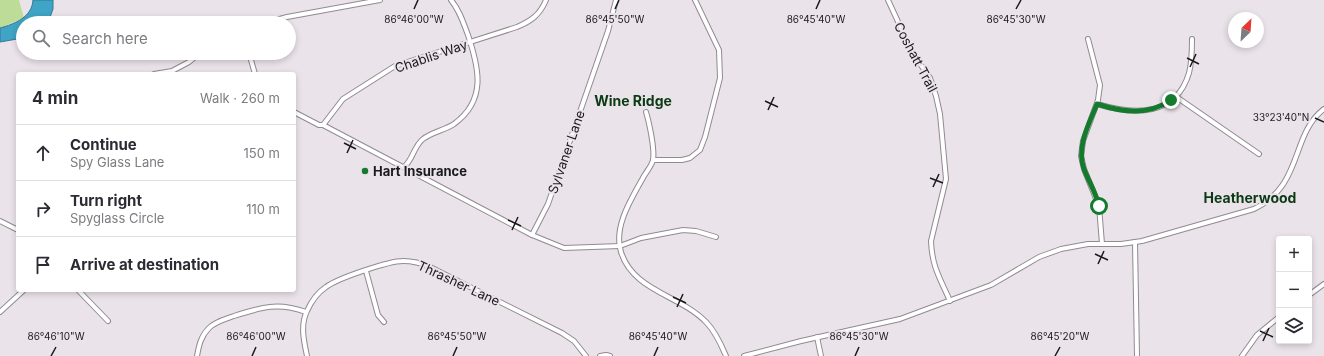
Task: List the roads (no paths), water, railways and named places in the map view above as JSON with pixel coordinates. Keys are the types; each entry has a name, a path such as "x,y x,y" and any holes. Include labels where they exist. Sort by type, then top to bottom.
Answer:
{"street":[{"path":"292,16 380,0"},
{"path":"404,166 413,151 423,139 454,124 469,108 475,96 479,77 478,66 459,10 451,0"},
{"name":"Chablis Way","path":"323,125 343,99 395,66 531,21 540,12 546,0"},
{"name":"Sylvaner Lane","path":"532,235 548,204 608,31 616,0"},
{"path":"653,160 682,160 690,158 700,150 705,137 720,78 721,59 719,50 695,0"},
{"name":"Coshatt Trail","path":"888,0 912,52 930,78 936,96 945,154 946,179 932,241 932,251 938,278 950,300"},
{"path":"1088,39 1099,79 1099,92 1097,104 1083,141 1082,156 1084,169 1099,206 1102,244"},
{"path":"1097,104 1133,111 1145,111 1160,107 1175,96 1185,83 1189,72 1192,39"},
{"path":"166,72 172,71 191,60"},
{"path":"251,60 254,72"},
{"path":"1175,96 1259,154"},
{"path":"744,356 817,338 880,325 907,317 991,285 1053,251 1079,245 1135,242 1246,212 1268,201 1284,185 1309,129 1316,118 1324,110"},
{"path":"646,112 650,124 653,160 622,220 620,246 625,262 640,281 679,302 703,319 712,329 726,356"},
{"path":"296,113 404,166 532,235 564,248 620,246 672,231 696,231 716,237"},
{"path":"0,221 16,229"},
{"path":"1135,242 1137,356"},
{"name":"Thrasher Lane","path":"307,356 303,328 306,312 315,297 326,287 366,271 395,262 409,261 421,263 562,333 574,341 586,356"},
{"path":"366,271 378,315 384,322"},
{"path":"1312,293 1324,284"},
{"path":"0,312 22,292"},
{"path":"80,292 108,321"},
{"path":"197,356 199,345 206,332 220,321 267,306 283,306 306,312"},
{"path":"1242,356 1257,335 1276,319"},
{"path":"817,338 821,356"},
{"path":"600,356 606,354 610,356"}],"water":[{"path":"33,0 53,0 53,9 50,16 25,16 30,11"},
{"path":"16,22 16,39 0,42 0,28"}],"place":[{"name":"Hart Insurance","path":"365,171"}],"district":[{"name":"Wine Ridge","path":"633,101"},
{"name":"Heatherwood","path":"1250,198"}]}
